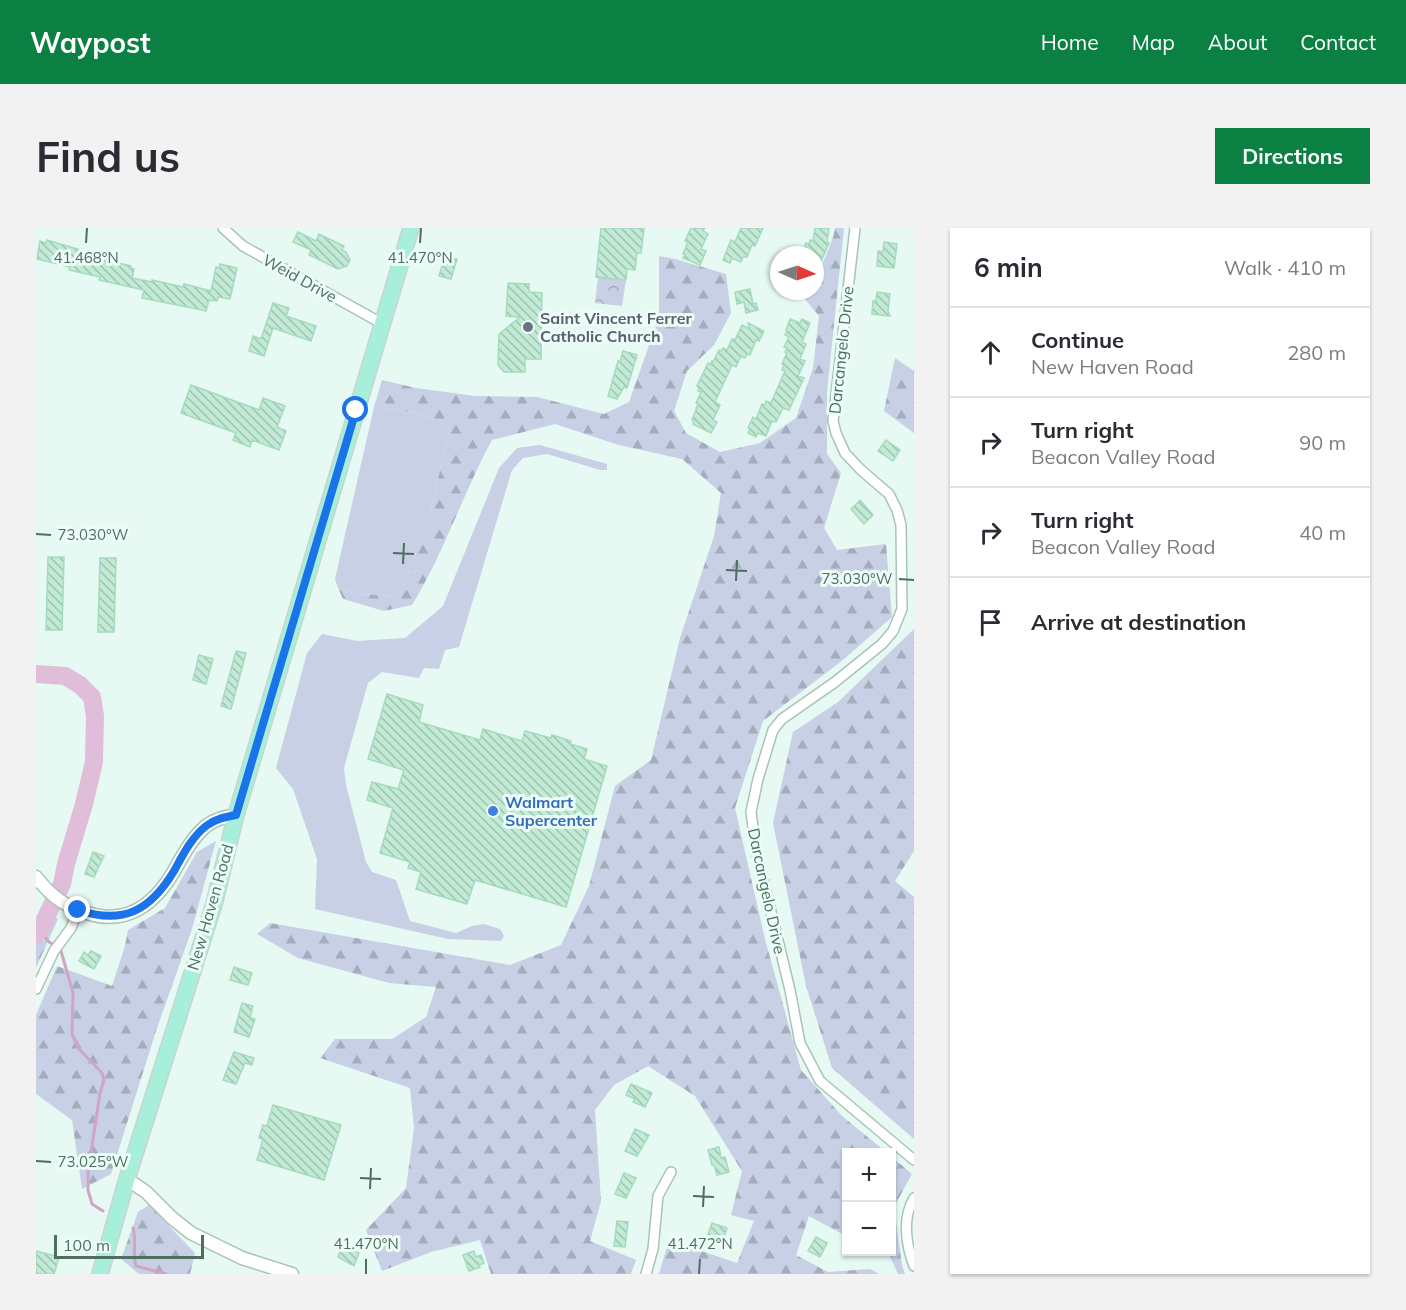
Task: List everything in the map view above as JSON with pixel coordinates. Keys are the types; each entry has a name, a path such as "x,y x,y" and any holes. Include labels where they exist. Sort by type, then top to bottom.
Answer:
{"main road":[{"name":"New Haven Road","path":"100,1274 127,1179 214,904 236,815 294,615 334,489 381,323 411,228"}],"street":[{"name":"Weid Drive","path":"224,228 243,246 381,323"},
{"name":"Darcangelo Drive","path":"855,228 833,421 845,453 889,494 897,510 901,525 902,609 893,631 882,644 835,682 782,719 773,730 751,812 756,850 790,990 800,1043 820,1081 914,1160"},
{"path":"36,877 45,889 62,904 91,915 116,917 142,909 162,889 183,852 206,827 220,818 236,815"},
{"path":"36,989 78,910"},
{"path":"646,1274 653,1249 658,1196 672,1172"},
{"path":"127,1179 146,1192 191,1233 242,1258 292,1274"},
{"path":"914,1198 906,1220 908,1249 914,1266"}],"green space":[{"path":"835,228 844,228 827,392 827,454 841,473 824,528 837,550 886,544 892,617 843,660 763,721 735,808 765,939 801,1070 842,1116 881,1148 842,1148 842,1234 809,1216 796,1255 828,1272 870,1269 879,1274 659,1274 669,1240 737,1263 754,1221 731,1215 742,1171 695,1096 648,1066 614,1085 595,1110 601,1201 590,1241 636,1260 631,1274 491,1274 480,1240 431,1252 382,1271 366,1230 406,1188 414,1128 410,1088 320,1058 335,1039 392,1039 426,1017 436,987 389,983 298,958 257,934 270,923 510,965 561,945 589,886 615,786 651,760 680,638 714,536 721,493 682,459 619,445 555,424 492,440 434,565 412,605 384,611 343,599 338,588 356,594 399,596 427,526 450,427 417,413 374,407 382,380 416,388 475,396 537,397 604,414 629,402 659,317 659,256 726,274 731,313 714,345 687,371 674,411 686,433 720,452 760,443 796,418 813,368 819,316 806,300 824,300 824,261"},
{"path":"598,277 626,280 622,306 595,303"},
{"path":"895,358 914,371 914,433 884,411"},
{"path":"374,407 417,413 450,427 427,526 399,596 356,594 338,588 335,579"},
{"path":"540,445 607,464 607,470 600,470 547,454 523,458 512,470 459,647 445,650 439,669 424,668 419,678 382,672 368,683 344,768 346,785 366,862 372,872 396,880 410,921 456,933 484,924 500,929 504,936 501,941 448,939 315,909 317,859 293,789 276,768 307,653 322,634 357,641 405,638 443,606 499,468 517,448"},
{"path":"914,629 914,851 895,881 914,897 914,1139 832,1068 806,986 773,823 793,732 838,702"},
{"path":"216,841 192,929 156,1031 111,1174 82,1189 72,1120 36,1094 36,1015 57,966 112,986 128,930 165,908 197,852"},
{"path":"43,907 58,919 36,968 36,917"},
{"path":"896,1160 912,1174 896,1203"},
{"path":"149,1205 195,1253 190,1274 139,1274 121,1259 138,1212"},
{"path":"896,1222 905,1274 898,1274 890,1256 896,1256"}],"building":[{"path":"601,228 644,228 641,253 637,253 635,270 627,269 626,280 596,277"},
{"path":"691,228 705,228 703,231 708,234 701,249 706,251 700,265 683,258 688,242 685,241"},
{"path":"741,228 763,228 755,246 752,245 747,257 743,257 741,262 732,258 730,263 723,260 731,240 735,242"},
{"path":"815,228 829,228 827,242 829,243 824,254 824,246 805,246 806,243 809,244 810,240 813,241"},
{"path":"298,232 316,241 319,234 344,246 342,250 346,252 350,260 347,266 338,269 309,255 311,250 293,242"},
{"path":"47,240 131,266 130,268 134,269 132,278 183,287 184,284 211,291 216,267 219,268 220,264 237,268 230,299 218,297 217,301 209,300 206,311 142,298 144,290 99,280 100,277 37,259 40,241 46,243"},
{"path":"884,242 897,244 894,268 877,266 878,251 883,252"},
{"path":"445,256 457,259 451,279 439,276"},
{"name":"Saint Vincent Ferrer Catholic Church","path":"508,283 529,284 529,292 542,293 541,359 525,359 525,372 504,372 498,365 499,334 520,317 506,316"},
{"path":"750,289 753,304 756,303 758,310 746,313 744,302 737,304 735,292"},
{"path":"877,292 890,294 888,311 890,316 872,314 873,301 876,301"},
{"path":"273,303 289,308 286,316 316,326 311,341 273,328 264,356 249,351 253,336 261,339"},
{"path":"790,319 800,323 802,319 810,323 802,342 806,344 800,359 805,361 798,376 804,378 789,410 783,408 776,422 772,421 766,436 758,433 756,437 748,433 750,429 748,428 753,417 756,419 762,404 765,405 766,401 771,403 785,371 782,370 784,365 782,364 787,353 785,352 787,348 784,347 789,337 785,335"},
{"path":"748,323 764,331 759,341 756,340 750,355 747,354 745,358 741,356 736,367 732,365 715,402 720,405 713,420 717,422 711,433 693,424 692,420 698,404 696,403 701,392 698,391 697,386 708,363 710,365 713,362 719,350 723,348 727,350 742,325 750,329"},
{"path":"623,351 637,355 627,388 624,387 617,399 608,396"},
{"path":"191,385 259,410 263,398 285,406 277,427 286,431 279,450 252,440 250,447 233,440 236,433 181,413"},
{"path":"886,440 900,450 893,461 878,451"},
{"path":"860,500 873,515 864,524 851,509"},
{"path":"48,557 64,557 62,630 46,630"},
{"path":"100,558 116,558 114,632 98,632"},
{"path":"236,651 246,653 231,709 221,706"},
{"path":"199,655 213,659 206,684 193,680"},
{"name":"Walmart Supercenter","path":"387,694 423,705 419,722 480,740 483,729 522,741 525,731 551,738 552,735 587,749 584,759 607,766 566,907 475,880 467,904 416,889 421,872 408,868 410,862 380,853 393,808 367,800 372,782 398,789 404,770 368,759"},
{"path":"93,852 104,856 94,877 85,874"},
{"path":"91,951 101,956 94,969 79,961 84,952 88,955"},
{"path":"234,967 252,973 248,985 230,980"},
{"path":"242,1003 253,1006 250,1018 255,1019 249,1037 234,1032"},
{"path":"234,1052 254,1058 252,1065 245,1063 236,1084 223,1080"},
{"path":"631,1084 652,1093 645,1107 633,1102 635,1099 626,1095"},
{"path":"273,1105 341,1125 324,1180 257,1160 263,1139 259,1138 263,1125 267,1126"},
{"path":"635,1129 649,1135 637,1156 625,1151"},
{"path":"719,1147 721,1158 725,1157 729,1172 717,1175 708,1150"},
{"path":"624,1173 636,1178 626,1198 615,1194"},
{"path":"617,1221 628,1222 625,1247 614,1246"},
{"path":"712,1223 727,1228 722,1245 718,1243 715,1250 704,1246"},
{"path":"816,1237 827,1243 820,1257 808,1251"},
{"path":"342,1246 359,1253 354,1266 338,1257"},
{"path":"36,1251 59,1257 54,1274 36,1274"},
{"path":"474,1251 476,1257 481,1255 484,1263 469,1271 463,1255"}],"waterway":[{"path":"36,674 65,676 80,685 92,697 95,716 94,762 84,804 62,884 36,934"},
{"path":"40,930 48,941 61,951 73,993 72,1034 79,1049 102,1073 104,1080 88,1172 88,1190 92,1204 103,1211"},
{"path":"133,1228 136,1266 166,1274"}],"place":[{"name":"Saint Vincent Ferrer Catholic Church","path":"528,327"},
{"name":"Walmart Supercenter","path":"493,811"}],"route":[{"path":"78,910 91,915 116,917 142,909 162,889 183,852 206,827 220,818 236,815 356,410"}]}
